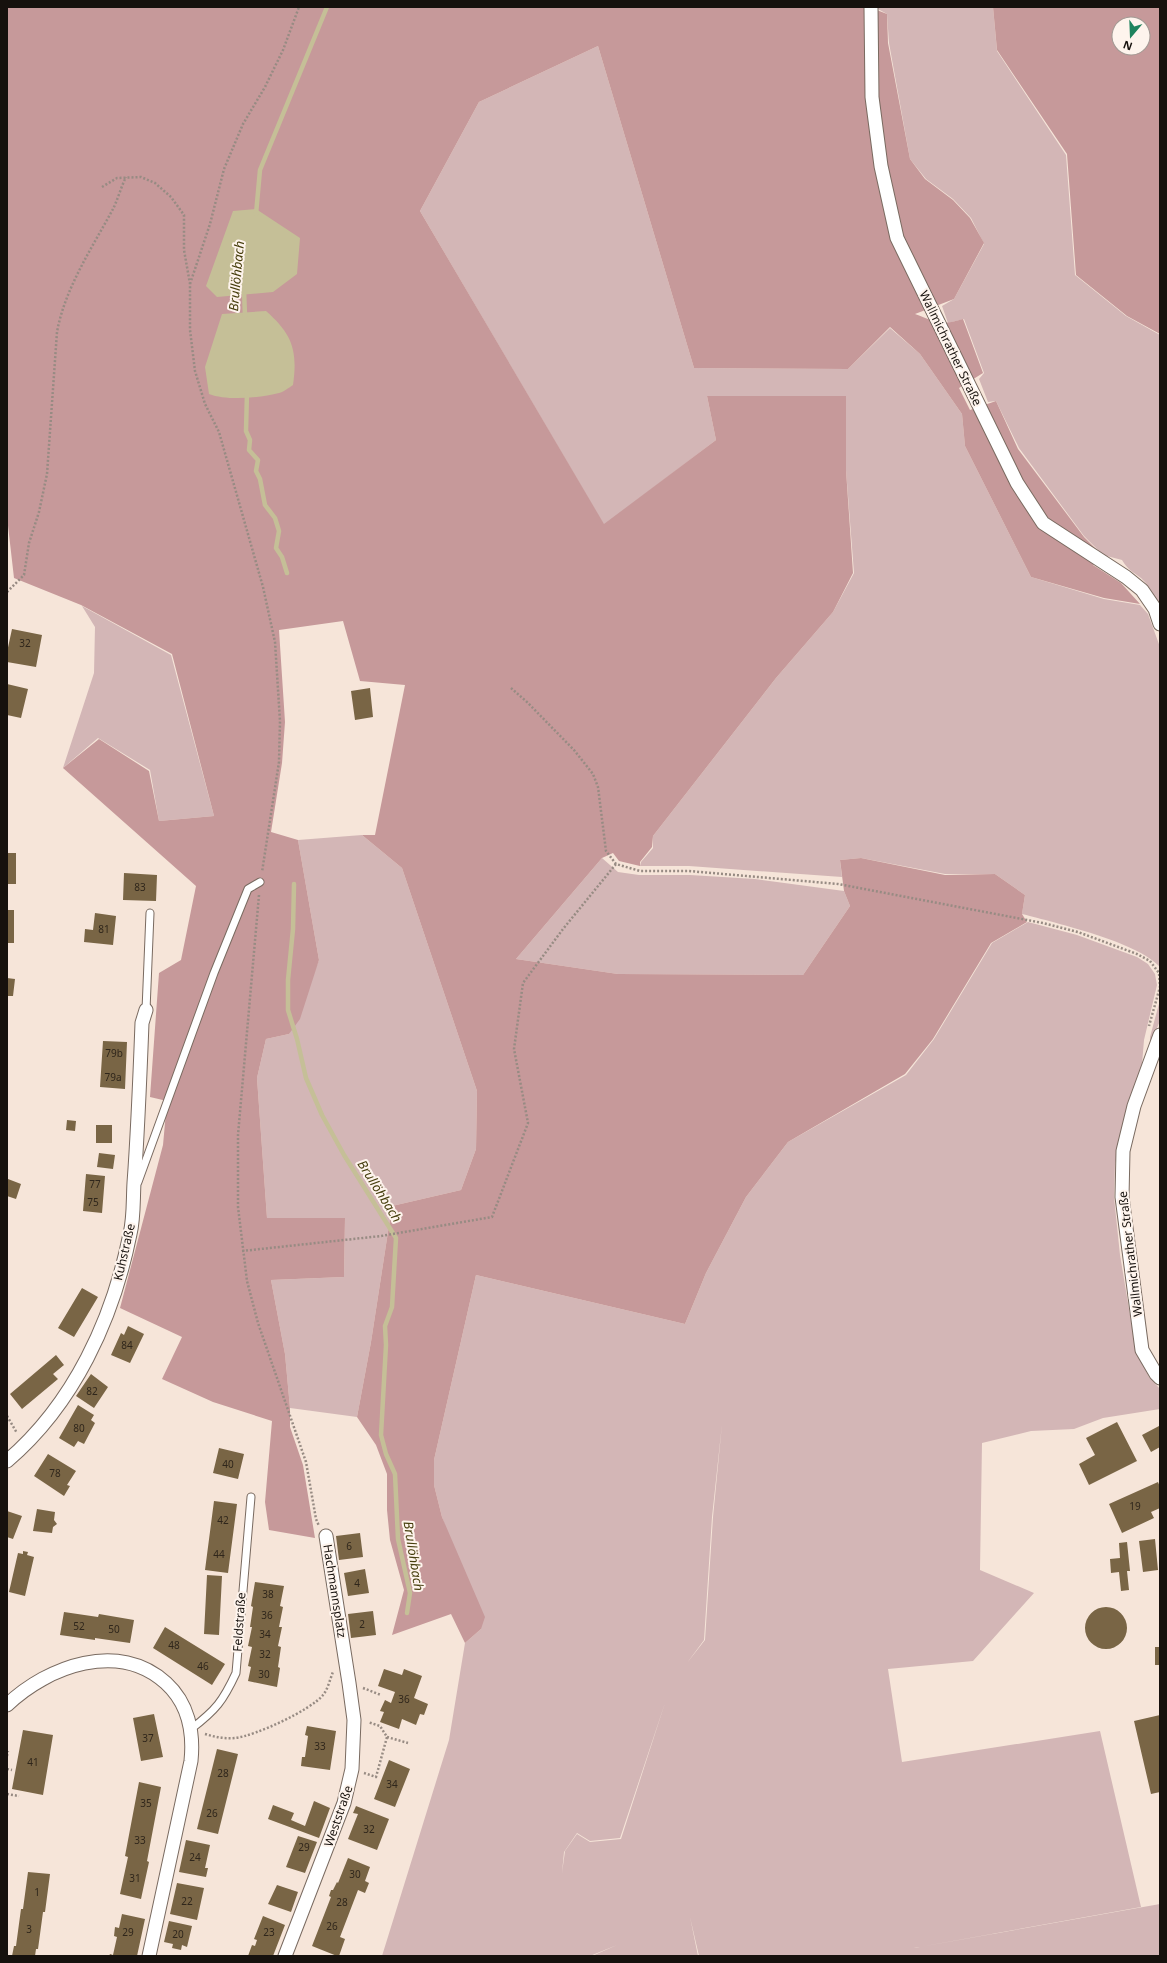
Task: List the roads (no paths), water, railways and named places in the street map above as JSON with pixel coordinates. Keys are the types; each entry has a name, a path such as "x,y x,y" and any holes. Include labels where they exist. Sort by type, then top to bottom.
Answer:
{"street":[{"name":"Wallmichrather Straße","path":"871,7 872,97 881,166 897,238 1017,483 1043,523 1126,577 1142,590 1155,609 1160,624"},
{"name":"Kuhstraße","path":"7,1461 25,1446 65,1397 91,1352 119,1277 129,1240 139,1126 142,1023 146,1010"},
{"name":"Wallmichrather Straße","path":"1154,1034 1123,1152 1122,1197 1142,1350 1156,1374 1160,1378"},
{"name":"Hachmannsplatz","path":"326,1536 343,1645"},
{"name":"Weststraße","path":"285,1956 344,1803 352,1769 354,1720 343,1645"},
{"path":"7,1706 27,1688 60,1670 94,1662 126,1662 142,1666 157,1675 174,1690 185,1709 191,1729 193,1744 191,1761 149,1956"}],"lane":[{"path":"133,1197 217,966 248,889 260,882"},
{"path":"146,1010 150,913"},
{"name":"Feldstraße","path":"191,1729 217,1707 226,1696 236,1673 251,1498"}],"water":[{"path":"256,209 300,238 297,274 273,292 217,297 206,286 233,211"},
{"path":"266,311 282,327 294,352 295,362 293,385 284,391 271,395 253,397 225,398 209,394 205,367 222,314"}],"waterway":[{"name":"Brullöhbach","path":"256,214 260,170 327,7"},
{"name":"Brullöhbach","path":"244,290 245,316"},
{"name":"Brullöhbach","path":"247,392 246,431 250,440 249,450 258,460 256,471 260,479 265,505 275,518 279,531 276,548 282,557 287,573"},
{"name":"Brullöhbach","path":"294,884 293,929 288,980 288,1010 297,1039 306,1078 322,1115 344,1155 396,1238 392,1307 385,1326 386,1345 381,1435 386,1454 395,1474 398,1539 410,1593 407,1613"}]}
